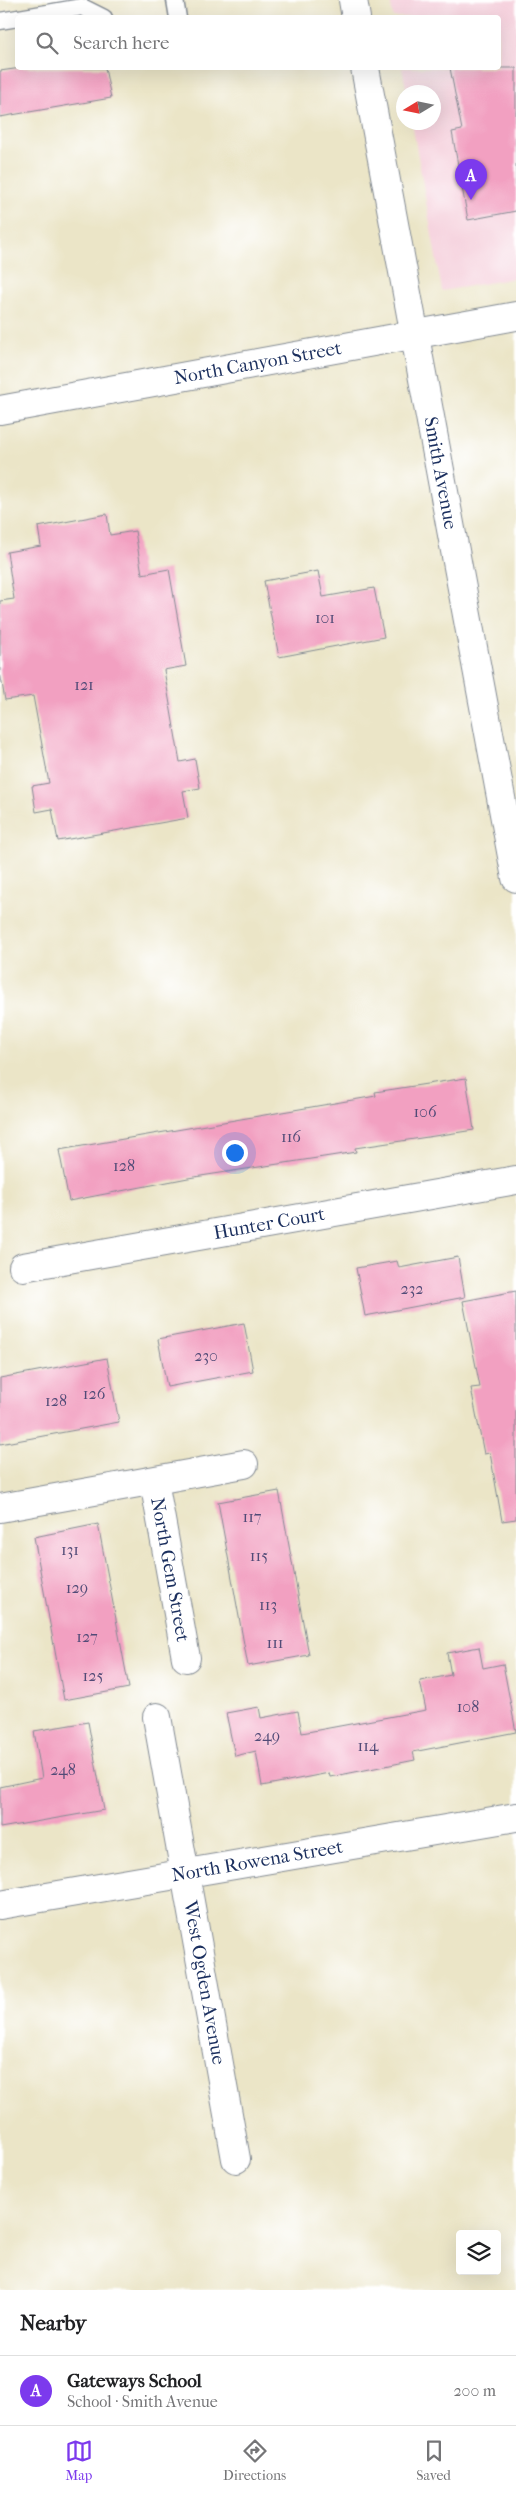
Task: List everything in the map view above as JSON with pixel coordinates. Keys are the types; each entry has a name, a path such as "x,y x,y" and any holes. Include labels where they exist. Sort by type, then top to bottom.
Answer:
{"street":[{"name":"Smith Avenue","path":"365,70 516,878"},
{"name":"North Canyon Street","path":"0,410 516,316"},
{"name":"Hunter Court","path":"22,1267 516,1180"},
{"name":"North Gem Street","path":"0,1508 244,1464"},
{"name":"North Gem Street","path":"154,1481 186,1658"},
{"name":"West Ogden Avenue","path":"157,1717 236,2159"},
{"name":"North Rowena Street","path":"0,1905 516,1817"}],"lane":[{"path":"175,0 178,15"},
{"path":"35,15 82,7 98,15"},
{"path":"0,21 15,18"}],"shaded area":[{"path":"390,0 516,0 516,278 442,291 413,130 441,130 441,85 406,85 402,70 501,70 501,15 393,15"}],"building":[{"path":"501,68 516,68 516,211 468,220 452,132 462,130 450,70 501,70"},
{"path":"15,69 105,70 111,98 0,117 0,71"},
{"path":"107,514 110,535 135,531 142,574 169,569 186,666 164,670 180,762 195,759 200,788 183,791 188,818 58,841 52,809 36,812 32,786 49,783 33,696 5,700 0,672 0,601 14,599 7,552 41,546 38,527"},
{"path":"318,571 323,597 374,588 384,637 279,657 264,581"},
{"path":"466,1078 474,1130 355,1148 356,1152 188,1178 69,1201 59,1150 376,1096 375,1092"},
{"path":"458,1257 465,1297 365,1316 356,1268 397,1261 399,1268"},
{"path":"516,1291 516,1519 502,1521 490,1453 484,1454 471,1388 480,1387 463,1301"},
{"path":"244,1323 253,1371 167,1387 158,1339"},
{"path":"107,1358 119,1422 0,1444 0,1378"},
{"path":"279,1491 309,1655 248,1666 218,1502"},
{"path":"98,1524 129,1688 64,1700 34,1537"},
{"path":"479,1647 483,1668 503,1664 516,1732 413,1752 415,1760 330,1777 329,1773 262,1786 256,1751 235,1756 226,1713 259,1707 261,1718 298,1711 302,1733 426,1710 420,1681 451,1675 447,1653"},
{"path":"88,1722 104,1810 0,1828 0,1787 42,1778 34,1731"}],"place":[{"name":"Gateways School","path":"471,200"}]}
